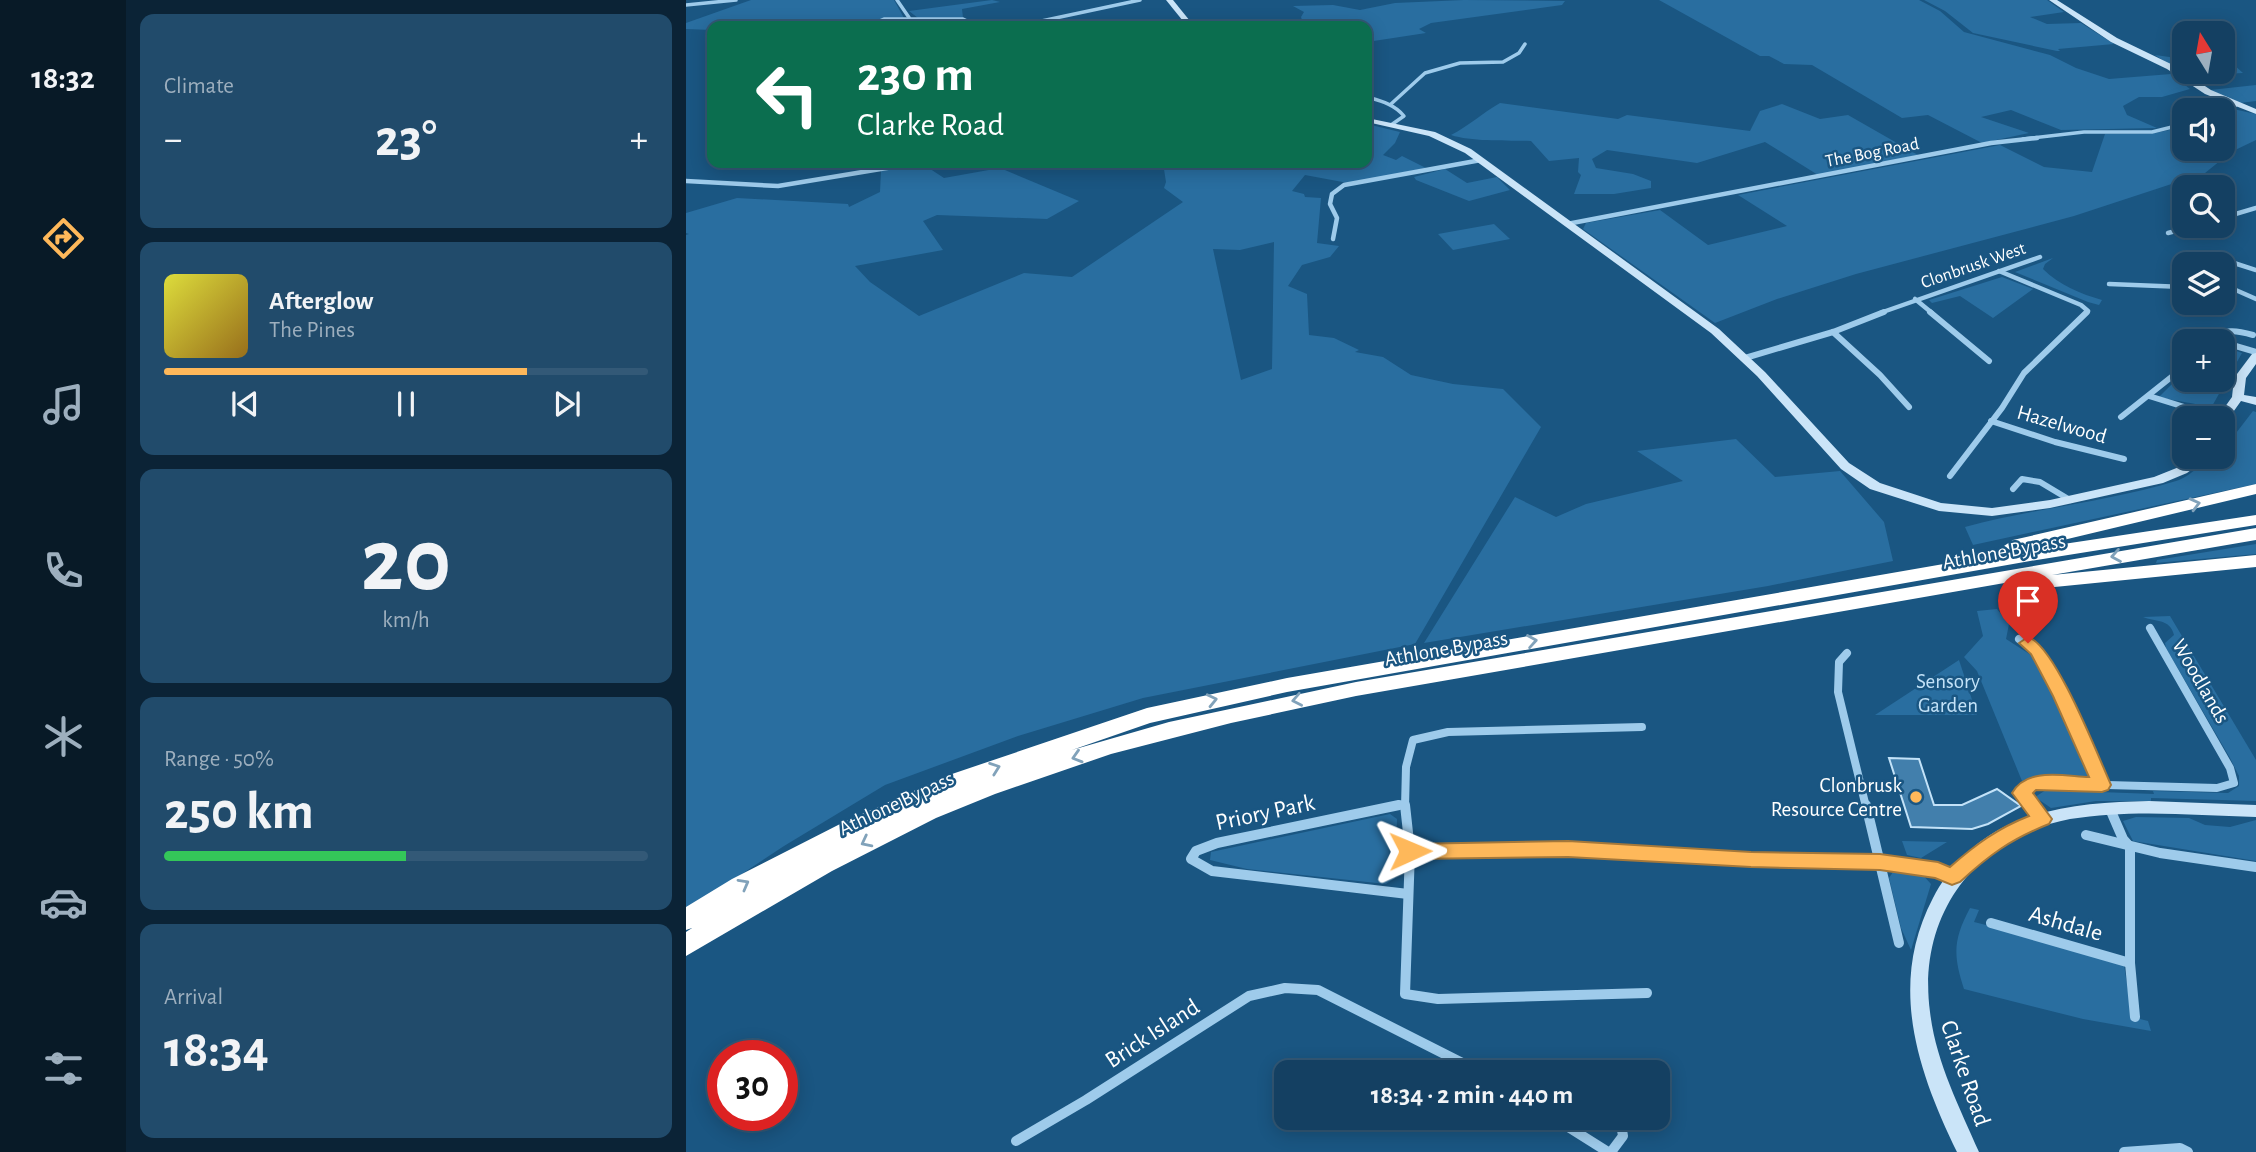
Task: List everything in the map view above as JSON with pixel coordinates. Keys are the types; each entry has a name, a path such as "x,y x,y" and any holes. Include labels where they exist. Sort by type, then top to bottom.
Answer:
{"highway":[{"path":"1770,600 2256,489"},
{"name":"Athlone Bypass","path":"686,920 741,886 852,828 960,780 1147,716 1287,685 1770,600 2256,520"},
{"name":"Athlone Bypass","path":"686,945 757,901 872,838 965,798 1060,762 1156,732 1250,709 2256,534"},
{"path":"1678,633 1751,628 2014,585 2256,561"}],"street":[{"path":"686,5 736,0"},
{"path":"897,0 910,19"},
{"path":"1041,21 1140,0"},
{"path":"1169,0 1187,21"},
{"path":"2052,0 2114,40 2170,67 2208,92 2256,111"},
{"path":"878,21 970,21"},
{"path":"1391,104 1401,98 1422,73 1461,62 1494,65 1521,52 1524,44"},
{"path":"1372,98 1391,104 1404,116 1391,125"},
{"path":"1372,121 1457,143 1481,160 1566,225 1715,331 1745,358 1845,466 1875,486 1923,503 1972,512 2002,511 2070,500 2168,477 2182,469"},
{"name":"The Bog Road","path":"1566,225 1992,143 2084,132 2152,132 2172,127"},
{"path":"1333,239 1337,218 1330,204 1332,194 1344,185 1481,160"},
{"path":"686,181 778,186 887,168"},
{"path":"2235,214 2256,208"},
{"path":"2168,233 2172,232"},
{"name":"Clonbrusk West","path":"1745,358 1833,332 1915,299 2040,257"},
{"path":"2235,262 2256,270"},
{"name":"Hazelwood","path":"1950,476 2024,373 2088,311 2081,304 1999,271"},
{"path":"2109,284 2172,287"},
{"path":"2235,291 2255,301"},
{"name":"Clonbrusk West","path":"1915,299 1989,361"},
{"path":"1833,332 1880,375 1909,407"},
{"path":"2235,332 2253,335"},
{"path":"2231,406 2238,397 2240,378 2256,354 2235,347"},
{"path":"2121,418 2172,377"},
{"path":"2149,397 2180,406"},
{"path":"2238,397 2256,401"},
{"name":"Hazelwood","path":"1991,421 2055,442 2124,459"},
{"path":"2013,489 2022,480 2031,479 2070,500"},
{"name":"Woodlands","path":"2042,819 2022,793 2029,785 2039,782 2217,788 2234,783 2230,768 2150,628"},
{"path":"2019,639 2038,651 2062,696 2102,785"},
{"path":"1847,653 1839,662 1838,692 1899,943"},
{"path":"1642,727 1448,732 1413,740 1408,753 1405,804 1410,851 1405,993 1438,999 1647,993"},
{"name":"Priory Park","path":"1405,804 1216,843 1196,851 1191,859 1212,872 1408,894"},
{"name":"Clarke Road","path":"1968,1152 1952,1120 1931,1061 1920,1009 1923,950 1937,903 1952,877 1986,846 2013,830 2042,819 2110,809 2256,811"},
{"name":"Ashdale","path":"2110,809 2123,839 2130,847 2130,963 2135,1017"},
{"path":"2086,835 2130,847 2256,867"},
{"path":"1410,851 1568,849 1751,860 1880,862 1938,870 1952,877"},
{"name":"Ashdale","path":"1991,923 2130,963"},
{"name":"Brick Island","path":"1016,1141 1086,1100 1249,996 1285,988 1318,990 1456,1060"},
{"path":"1573,1130 1609,1152 1623,1136 1622,1130"},
{"path":"2124,1152 2180,1148 2188,1152"}],"green space":[{"path":"751,0 894,0 904,18 870,21 707,21 707,30 686,29 686,23"},
{"path":"992,0 1000,2 962,9 963,18 918,18 909,11"},
{"path":"1464,0 1565,1 1562,5 1431,23 1419,29 1426,33 1372,41 1372,21 1302,21 1304,12 1293,6 1333,5 1360,10 1395,3"},
{"path":"1659,0 1919,0 1940,11 1964,32 2050,55 2076,68 2109,79 2171,74 2172,84 2184,84 2190,89 2162,97 2139,97 2123,106 2127,115 2157,128 2061,130 2011,110 1981,117 2029,133 1982,143 1928,115 1902,118 1812,65 1784,64 1769,56 1760,56"},
{"path":"1924,0 2047,0 2064,12 2030,17 2047,24 2081,23 2114,44 2057,51 1973,33 1945,11"},
{"path":"2155,55 2172,57 2172,66"},
{"path":"2256,85 2256,101 2240,103 2235,98 2210,90"},
{"path":"1500,103 1618,119 1627,115 1750,131 1760,111 1782,104 1820,119 1848,115 1918,155 1818,175 1765,142 1697,163 1607,150 1592,159 1596,168 1633,174 1651,181 1651,188 1614,194 1574,194 1581,175 1578,172 1579,158 1549,161 1531,141 1479,140 1451,135"},
{"path":"2235,109 2256,114 2256,140 2235,150"},
{"path":"1372,125 1400,132 1395,143 1383,155 1396,160 1402,156 1426,168 1348,183 1305,175 1292,191 1304,194 1305,197 1321,198 1317,243 1339,246 1330,257 1302,265 1288,286 1307,294 1309,335 1334,338 1359,350 1355,352 1383,357 1411,375 1453,384 1503,389 1541,427 1415,644 1143,698 1018,736 885,785 784,846 686,911 686,235 689,234 686,233 686,213 737,198 848,204 849,207 880,192 881,171 896,168 929,168 944,178 1000,168 1079,201 1047,219 937,215 923,221 943,250 855,266 870,282 919,316 1024,273 1072,277 1183,202 1164,188 1164,168 1372,168","holes":["1274,242 1272,369 1241,380 1213,249 1240,250"]},
{"path":"2172,129 2172,161 2220,161 2205,173 2172,175 2172,184 2074,216 1856,274 1777,299 1715,323 1583,229 1586,223 1660,210 1708,245 1787,226 1738,195 2000,145 2044,167 2092,172 2105,134 2150,134"},
{"path":"1445,169 1467,183 1497,177 1510,190 1469,201 1414,177"},
{"path":"1494,224 1510,239 1453,250 1438,234"},
{"path":"2053,258 2043,269 2071,288 2102,300 2099,305 2015,272"},
{"path":"2002,277 2033,289 1993,318 1960,296 1932,303 1929,300"},
{"path":"2235,350 2242,353 2235,365"},
{"path":"2172,384 2172,392 2220,392 2212,406 2159,397"},
{"path":"2253,411 2256,412 2256,484 1973,545 1965,527 2150,488 2176,481 2196,469 2235,469 2235,434"},
{"path":"1736,439 1775,477 1840,471 1884,522 1893,561 1768,586 1424,643 1515,497 1556,517 1586,504 1683,481 1637,451"},
{"path":"2256,544 2256,554 2156,563 2157,560"},
{"path":"1997,609 2009,624 2006,639 2037,659 2090,772 2087,777 2038,776 2022,781 1977,671 1964,657 1983,636 1977,611"},
{"path":"2170,616 2256,760 2256,801 2151,798 2151,801 2096,801 2051,808 2035,797 2046,790 2154,794 2153,791 2228,793 2239,786 2239,776 2230,758 2166,648 2165,643 2174,635 2172,630 2165,623 2143,617"},
{"name":"Sensory Garden","path":"1959,660 1977,715 1875,715"},
{"path":"1390,814 1397,819 1395,878 1386,884 1247,869 1210,860 1211,852"},
{"path":"2136,817 2189,818 2205,825 2230,827 2256,820 2256,861 2133,841 2123,821"},
{"path":"1902,841 1947,842 1921,858 1907,855"},
{"path":"1899,869 1920,872 1931,884 1911,950 1901,928 1889,878"},
{"path":"1970,908 1979,910 1974,922 2105,955 2124,965 2132,1017 2148,1021 2151,1031 2083,1019 1964,989 1956,948 1960,929"}],"building":[{"name":"Clonbrusk Resource Centre","path":"1889,758 1919,759 1934,805 1962,805 1997,789 2021,806 1988,824 1972,829 1911,827"}],"place":[{"name":"Clonbrusk Resource Centre","path":"1916,797"}],"route":[{"path":"1410,851 1568,849 1751,860 1880,862 1938,870 1952,877 1986,846 2013,830 2042,819 2025,801 2022,793 2029,785 2039,782 2102,785 2062,696 2038,651 2028,643"}]}
